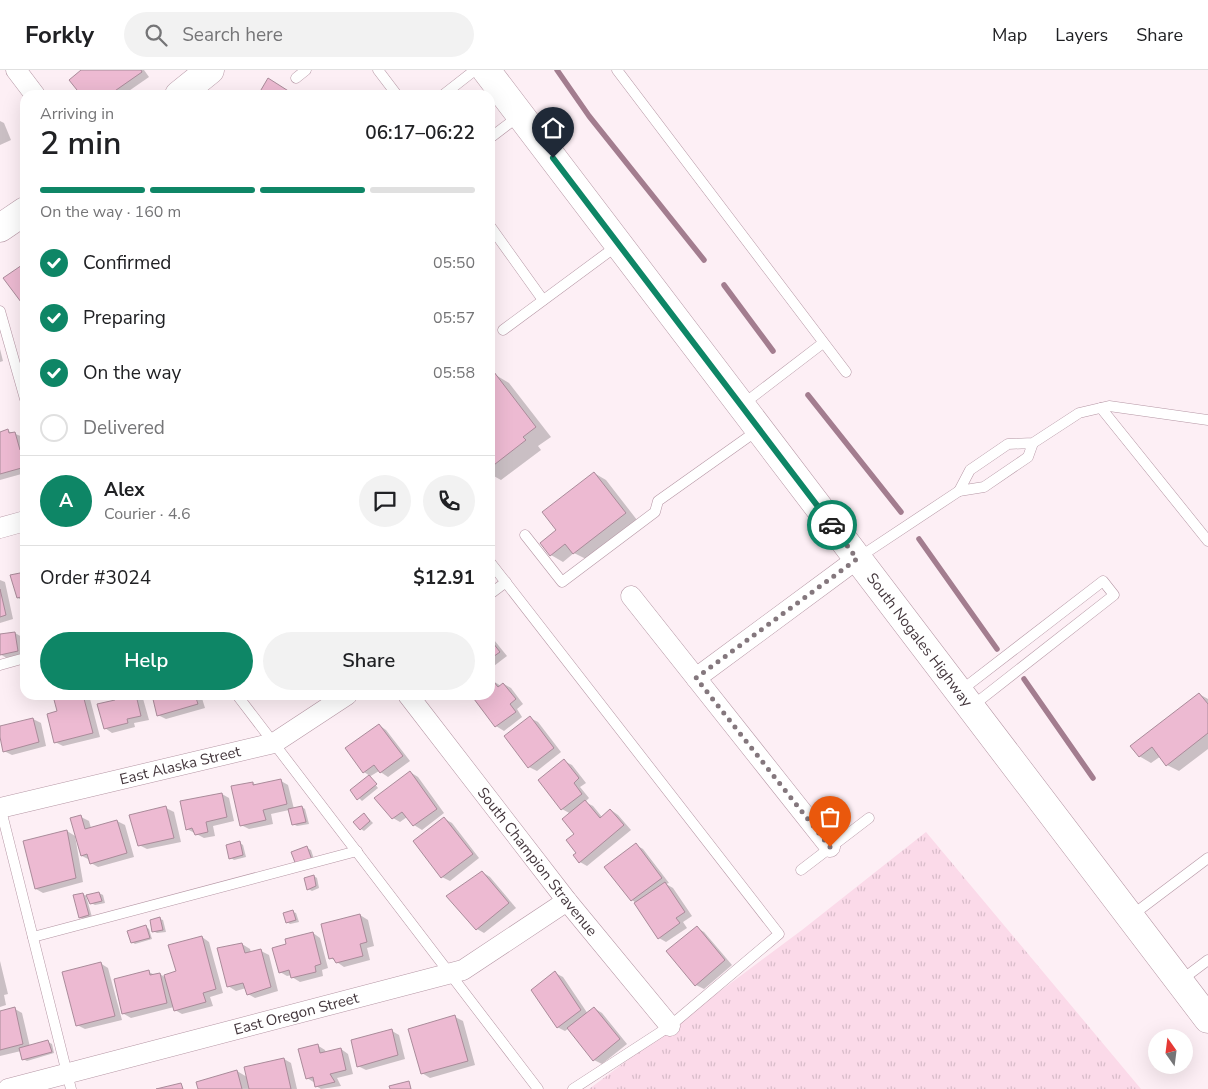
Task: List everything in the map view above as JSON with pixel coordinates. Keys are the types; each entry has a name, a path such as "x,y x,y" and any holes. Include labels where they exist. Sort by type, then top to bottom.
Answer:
{"main road":[{"path":"190,90 210,70"},
{"name":"South Nogales Highway","path":"486,70 1208,1019"},
{"path":"0,228 20,214"}],"street":[{"path":"16,70 31,90"},
{"path":"0,528 20,522"},
{"path":"696,678 857,559"},
{"path":"630,596 830,847"},
{"name":"East Alaska Street","path":"0,807 274,743 339,700"},
{"name":"South Champion Stravenue","path":"412,700 567,902 670,1026"},
{"name":"East Oregon Street","path":"8,1089 69,1081 463,970 567,902"}],"lane":[{"path":"296,78 306,70"},
{"path":"378,70 393,90"},
{"path":"449,90 475,70"},
{"path":"616,70 846,372"},
{"path":"495,134 520,115"},
{"path":"495,233 543,300"},
{"path":"502,330 618,245"},
{"path":"0,311 20,382"},
{"path":"741,406 823,343"},
{"path":"959,491 970,470 1008,444 1033,443 1078,413 1109,406 1208,420"},
{"path":"1101,408 1208,541"},
{"path":"525,535 562,582 655,512 658,501 759,429"},
{"path":"857,559 959,491 984,487 1028,457 1033,443"},
{"path":"495,568 779,934 670,1026 573,1089"},
{"path":"1102,581 1114,595 965,699 1102,581"},
{"path":"495,590 506,582"},
{"path":"0,665 20,659"},
{"path":"241,700 538,1089"},
{"path":"0,807 69,1081"},
{"path":"801,870 869,818"},
{"path":"33,937 357,851"},
{"path":"1130,917 1208,858"},
{"path":"1179,981 1208,960"}],"green space":[{"path":"926,832 1141,1089 589,1089 802,930"}],"building":[{"path":"81,70 141,70 142,72 116,90 77,90 69,80"},
{"path":"268,78 287,90 261,90"},
{"path":"20,266 20,301 3,278"},
{"path":"495,373 536,427 523,437 526,440 495,464"},
{"path":"8,429 9,433 15,432 20,450 20,468 0,474 0,432"},
{"path":"594,472 626,513 573,554 565,544 550,556 540,543 556,530 542,512"},
{"path":"20,573 20,597 17,598 10,575"},
{"path":"0,589 6,615 0,617"},
{"path":"15,632 18,651 0,655 0,634"},
{"path":"495,646 500,652 495,656"},
{"path":"495,683 498,687 503,683 516,699 510,704 516,712 495,727 475,700 495,700"},
{"path":"1199,693 1208,704 1208,733 1166,766 1152,747 1139,757 1130,746"},
{"path":"54,700 84,700 93,733 54,743 47,714 57,711"},
{"path":"115,700 137,700 141,716 127,719 128,723 104,729 97,704"},
{"path":"153,700 197,700 198,704 157,716"},
{"path":"530,716 554,748 528,768 504,736"},
{"path":"33,718 39,742 3,752 0,726"},
{"path":"379,724 403,756 380,773 374,765 363,773 345,748"},
{"path":"564,759 579,778 574,783 582,794 561,810 538,780"},
{"path":"410,771 437,809 413,826 402,812 392,819 374,798"},
{"path":"369,775 377,784 357,800 350,790"},
{"path":"281,779 287,804 263,810 266,820 240,826 231,786 253,782 253,785"},
{"path":"222,793 227,817 206,822 208,832 195,835 192,828 186,830 180,801"},
{"path":"585,800 600,818 610,809 624,825 579,863 573,855 576,853 566,840 574,834 562,819"},
{"path":"166,806 174,838 138,846 129,815"},
{"path":"302,806 306,822 292,825 288,809"},
{"path":"364,813 370,821 360,830 353,822"},
{"path":"81,815 85,829 117,820 127,853 90,864 87,854 81,856 70,818"},
{"path":"444,817 473,854 441,878 413,841"},
{"path":"67,830 76,878 35,889 23,841"},
{"path":"240,841 243,855 229,859 226,845"},
{"path":"636,843 662,878 631,901 604,867"},
{"path":"307,846 312,860 296,865 291,852"},
{"path":"482,871 509,903 476,930 446,896"},
{"path":"314,875 316,886 307,890 304,878"},
{"path":"665,882 685,912 676,918 680,923 658,939 634,903"},
{"path":"99,892 102,901 90,904 86,895"},
{"path":"83,893 89,915 79,918 73,895"},
{"path":"293,910 296,920 286,923 283,913"},
{"path":"360,914 367,942 360,944 363,956 336,963 333,958 329,959 321,924"},
{"path":"160,917 163,930 152,932 150,920"},
{"path":"146,925 150,938 131,943 127,931"},
{"path":"697,926 725,960 695,986 666,951"},
{"path":"313,932 321,964 315,966 316,972 291,978 289,970 279,973 272,948 286,944 285,939"},
{"path":"202,936 216,989 203,993 206,1002 174,1011 164,975 176,971 168,945"},
{"path":"242,943 245,953 261,949 271,987 247,995 243,983 227,987 217,948"},
{"path":"101,962 115,1016 76,1026 62,972"},
{"path":"149,970 150,975 160,973 167,1003 122,1014 114,979"},
{"path":"555,971 581,1010 557,1028 531,990"},
{"path":"15,1007 23,1044 0,1050 0,1011"},
{"path":"594,1007 620,1039 593,1061 567,1028"},
{"path":"455,1015 468,1061 421,1074 408,1029"},
{"path":"392,1029 398,1055 357,1067 351,1040"},
{"path":"48,1040 52,1052 22,1060 19,1048"},
{"path":"318,1044 320,1053 341,1048 346,1070 330,1074 335,1082 315,1087 313,1077 306,1079 298,1049"},
{"path":"284,1058 291,1089 249,1089 244,1067"},
{"path":"237,1070 242,1089 198,1089 196,1082"},
{"path":"409,1081 411,1089 390,1089 389,1086"},
{"path":"181,1083 183,1089 156,1089"}],"waterway":[{"path":"557,70 589,116 704,260"},
{"path":"724,285 773,351"},
{"path":"808,395 901,512"},
{"path":"919,539 997,649"},
{"path":"1024,679 1093,778"}],"way so far":[{"path":"830,847 696,678 857,559 832,525"}],"route":[{"path":"553,158 832,525"}]}
